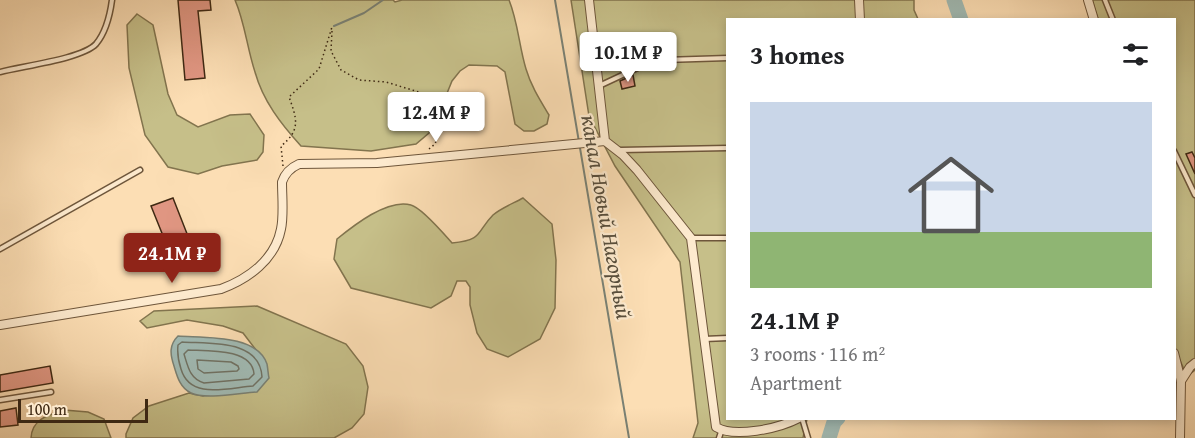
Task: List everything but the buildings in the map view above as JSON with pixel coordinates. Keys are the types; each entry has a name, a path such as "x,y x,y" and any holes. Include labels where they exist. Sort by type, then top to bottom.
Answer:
{"street":[{"path":"589,0 605,141"},
{"path":"859,0 860,18"},
{"path":"1088,0 1093,18"},
{"path":"0,325 221,289 240,282 260,266 275,247 282,228 282,182 291,168 299,164 378,163 605,141 638,170 691,238 713,421 720,435 753,435 795,420"},
{"path":"1176,361 1181,381 1180,438"},
{"path":"1181,381 1195,363"}],"lane":[{"path":"0,72 81,53 94,46 104,33 112,0"},
{"path":"1105,0 1112,18"},
{"path":"598,86 646,64 664,60 726,58"},
{"path":"617,150 726,148"},
{"path":"1176,155 1195,195"},
{"path":"0,249 140,170"},
{"path":"691,238 726,238"},
{"path":"704,339 726,338"},
{"path":"0,400 51,392"},
{"path":"802,420 808,438"}],"path":[{"path":"284,176 281,146 292,137 296,117 289,98 319,69 332,27 332,51 341,70 359,80 386,82 422,93 437,104 444,116"},
{"path":"417,158 435,144 440,130"}],"shaded area":[{"path":"235,0 393,0 395,2 402,0 509,0 528,75 549,115 547,124 534,131 524,131 515,124 505,72 497,66 469,65 452,81 429,133 416,144 371,151 301,146 280,121 258,83"},
{"path":"571,0 914,0 914,10 918,18 726,18 726,420 807,420 803,438 693,438 698,423 680,262 615,166 589,116"},
{"path":"1092,0 1195,0 1195,370 1187,376 1176,351 1176,18 1098,18"},
{"path":"137,14 153,25 168,94 177,115 198,127 230,115 250,114 264,135 263,152 257,160 222,166 198,174 168,167 145,135 129,68 127,25"},
{"path":"523,198 552,224 556,260 555,308 540,339 508,357 487,349 477,333 470,305 470,287 466,281 457,281 451,296 431,308 351,288 334,259 337,239 371,214 382,209 402,204 416,207 452,243 475,237 493,215"},
{"path":"257,306 346,344 363,366 368,387 364,414 352,428 334,438 126,438 133,418 149,406 189,393 203,396 266,363 243,333 223,326 187,320 147,328 140,321 154,311"},
{"path":"64,410 88,412 104,419 111,438 31,438 34,426 38,422"}],"water":[{"path":"178,336 215,338 241,342 253,347 267,364 269,378 257,392 214,396 191,393 184,388 176,374 172,358 172,346"}],"waterway":[{"path":"334,26 364,13 383,0"},
{"name":"канал Новый Нагорный","path":"555,0 629,438"},
{"path":"954,0 960,18"},
{"path":"829,438 836,420"}]}
